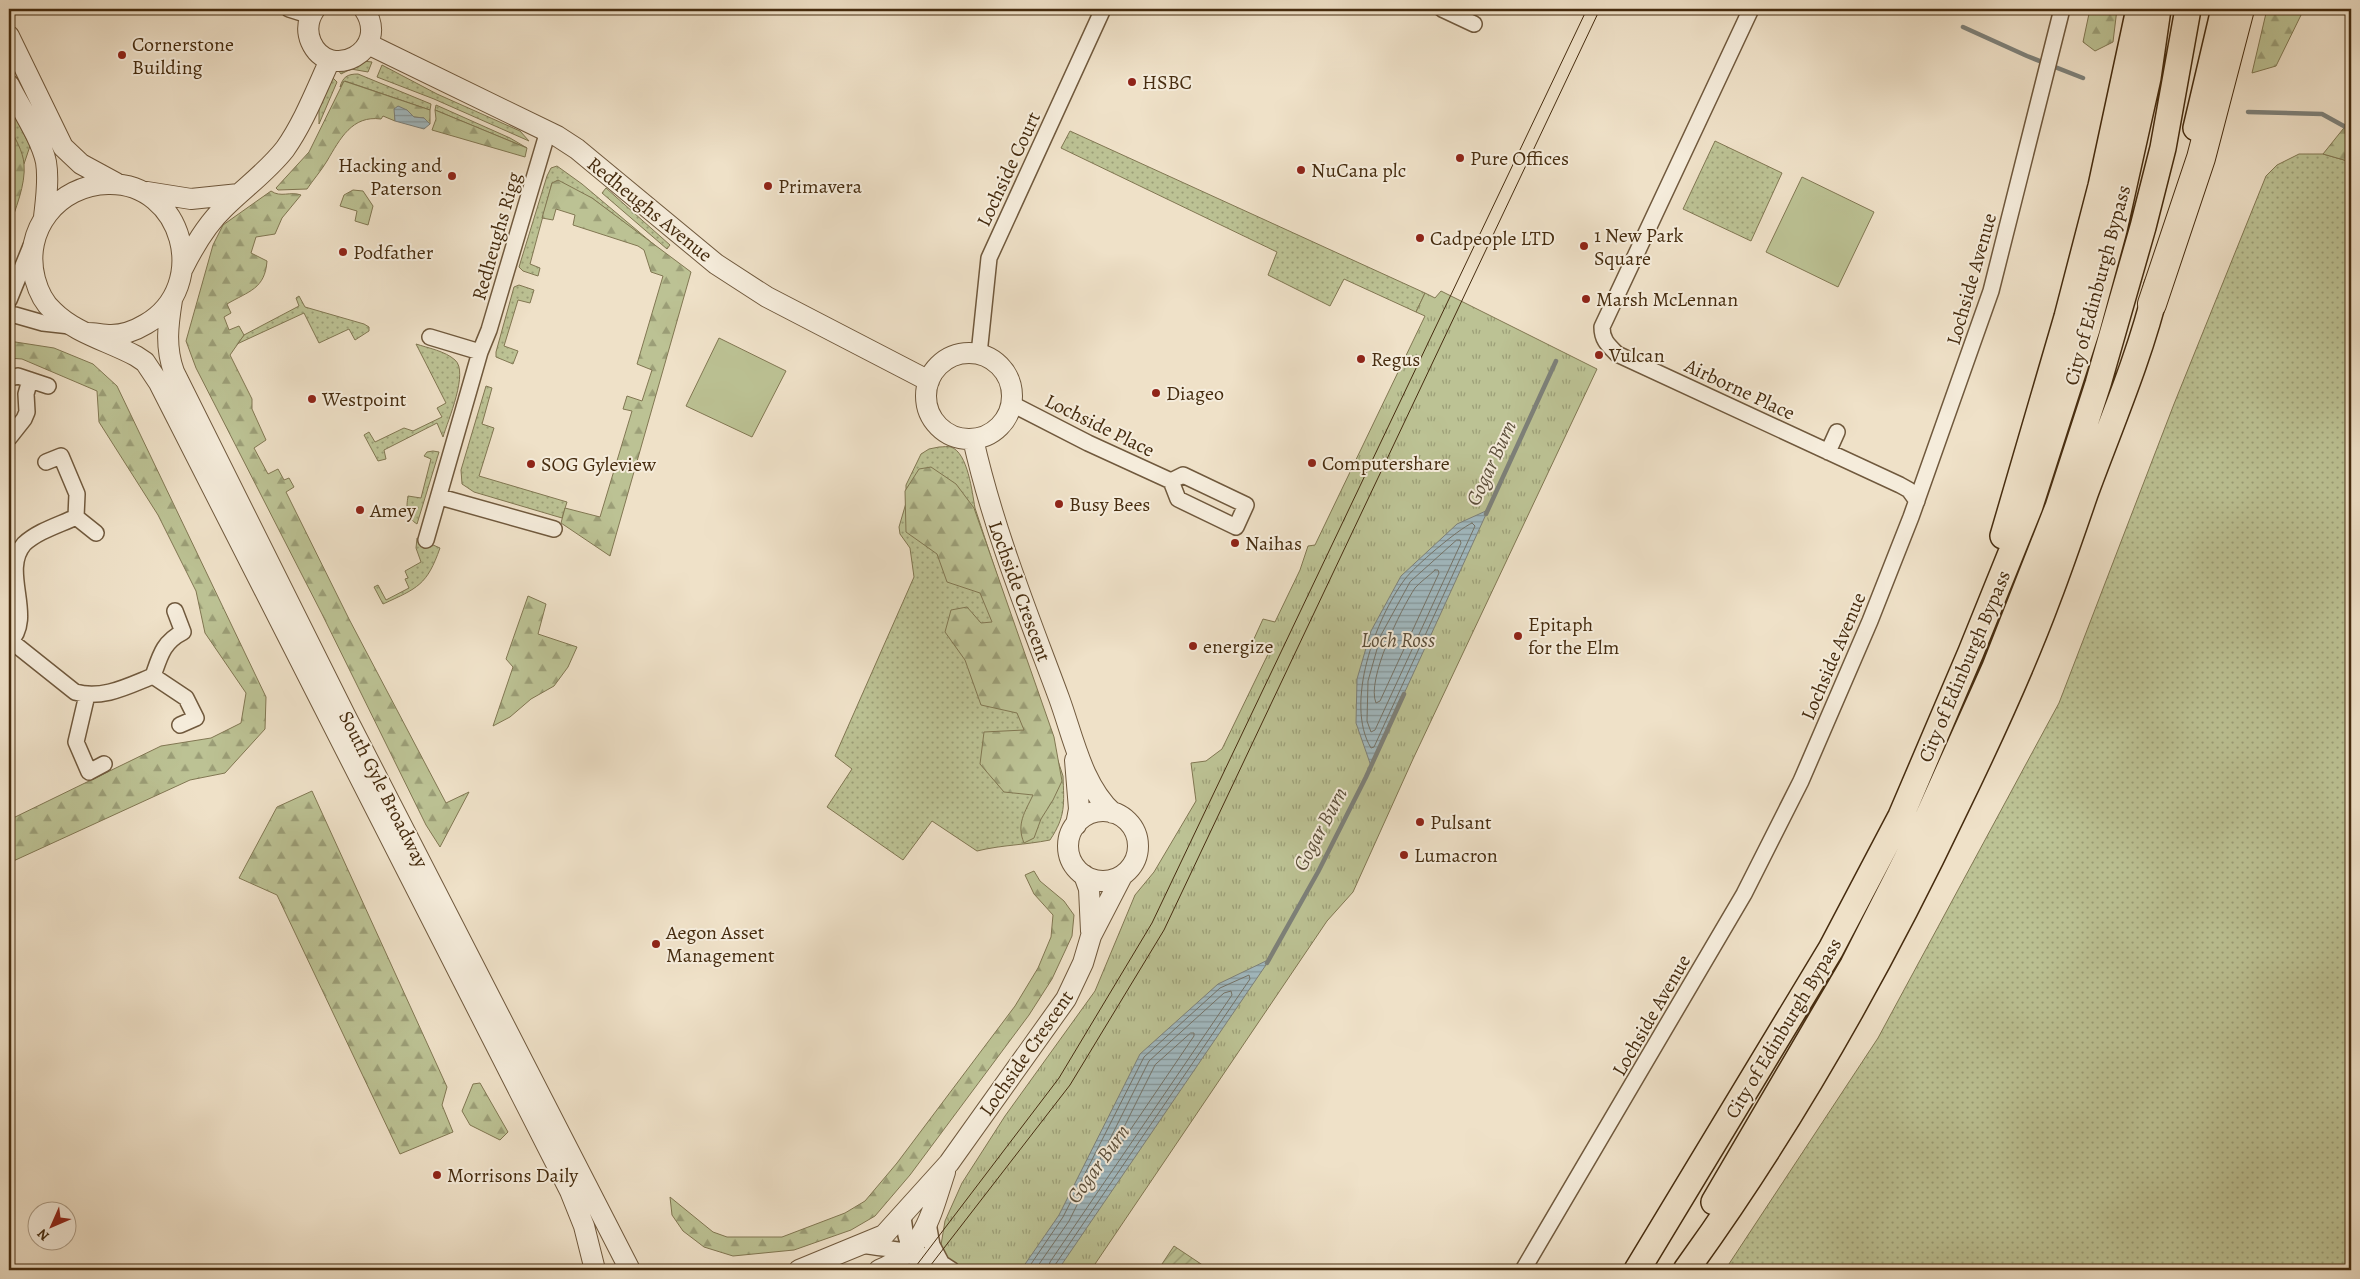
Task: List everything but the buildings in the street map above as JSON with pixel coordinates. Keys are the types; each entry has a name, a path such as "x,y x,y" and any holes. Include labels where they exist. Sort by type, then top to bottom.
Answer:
{"highway":[{"path":"2152,304 2201,158 2240,9"}],"main road":[{"path":"1971,652 2086,243 2120,100 2138,9"},
{"name":"City of Edinburgh Bypass","path":"1637,1270 1831,949 1901,816 1971,652 2030,506 2087,329 2114,230 2148,78 2158,9"},
{"name":"City of Edinburgh Bypass","path":"1672,1270 1852,965 1926,821 1995,667 2058,507 2103,365 2143,227 2163,148 2188,9"},
{"path":"2163,148 2199,9"},
{"path":"1686,1270 1769,1148 1842,1027 1898,925 1944,834 1986,744 2048,599 2152,304 2224,9"}],"street":[{"path":"289,9 313,12 308,26 311,42 320,55 330,60 347,60 356,57 368,44 371,25 364,9"},
{"name":"Lochside Court","path":"979,354 989,258 1103,9"},
{"path":"1442,9 1474,24"},
{"name":"Airborne Place","path":"1751,9 1602,327 1602,336 1617,354 1909,490 1917,501"},
{"name":"Lochside Avenue","path":"1523,1270 1568,1196 1752,876 1801,780 1870,621 1917,501 1992,291 2062,9"},
{"name":"South Gyle Broadway","path":"9,36 63,147 81,164 116,184 142,192 161,205 175,224 182,245 183,268 179,285 172,300 156,318 135,330 112,335 79,329"},
{"name":"Redheughs Avenue","path":"368,44 548,130 577,149 716,264 767,297 929,381"},
{"path":"183,268 206,228 222,209 257,178 285,149 304,116 330,60"},
{"name":"South Gyle Broadway","path":"9,85 46,161 47,186 44,217"},
{"name":"Redheughs Rigg","path":"426,540 440,497 480,352 489,330 548,130"},
{"name":"South Gyle Broadway","path":"116,184 95,184 75,190 58,201 44,217 33,242 32,266 38,290 51,310 79,329 145,362 159,383 570,1191 584,1226 594,1270"},
{"path":"142,192 191,199 239,194"},
{"path":"9,300 33,242"},
{"name":"South Gyle Broadway","path":"172,300 167,341 169,357 174,372 345,715 630,1270"},
{"path":"9,316 15,315 43,323 79,329"},
{"path":"430,337 480,352"},
{"path":"969,353 979,354 989,358 1005,373 1011,388 1012,404 1008,414 998,428 984,436 973,439 952,436 935,423 927,403 929,381 937,368 949,358 969,353"},
{"path":"10,378 18,376 48,386"},
{"path":"9,438 24,419 27,412 26,394 30,380"},
{"name":"Lochside Place","path":"1012,404 1171,481 1178,499 1236,527 1246,505 1183,475 1171,481"},
{"path":"1828,452 1837,432"},
{"name":"Lochside Crescent","path":"799,1270 824,1258 884,1235 948,1163 1066,999 1083,963 1091,936 1122,876 1133,864 1138,852 1137,839 1127,821 1113,813 1096,794 1074,742 1002,544 985,490 973,439"},
{"path":"46,462 61,456 77,494 76,517"},
{"path":"440,497 554,529"},
{"path":"76,517 96,533"},
{"path":"76,517 34,537 23,545 14,556 12,568 17,618 15,634 10,642 40,663 64,685 75,692 87,695 115,691 153,676"},
{"path":"153,676 162,648 171,638 183,632 175,611"},
{"path":"153,676 186,698 196,718 180,725"},
{"path":"87,695 76,742 89,772 104,764"},
{"name":"Lochside Crescent","path":"1074,742 1079,809 1076,825 1069,839 1069,855 1075,867 1084,875 1091,909 1091,936"},
{"path":"1076,825 1092,813 1113,813"},
{"path":"1084,875 1100,881 1113,880 1122,876"},
{"name":"Lochside Crescent","path":"879,1270 911,1250 921,1238 928,1223 948,1163"},
{"path":"903,1213 905,1237 923,1270"},
{"path":"928,1223 932,1245 947,1267"},
{"path":"861,1245 887,1250 911,1250 947,1267"}],"green space":[{"path":"2090,9 2117,9 2113,42 2095,51 2083,42"},
{"path":"2267,9 2304,9 2276,66 2252,73"},
{"path":"363,61 372,62 368,72 351,69 341,74 338,70"},
{"path":"382,65 437,94 520,131 529,141 434,99 377,77"},
{"path":"358,74 431,104 430,110 345,81 340,87 346,77"},
{"path":"332,77 337,82 319,124 319,108"},
{"path":"344,81 430,110 430,124 424,118 414,117 407,110 395,115 395,121 383,116 381,119 362,121 348,130 342,137 325,165 307,189 278,190 276,188 309,152"},
{"path":"9,105 30,146 24,164 9,158"},
{"path":"436,105 510,138 527,148 435,110"},
{"path":"435,110 527,148 525,157 432,130 436,119"},
{"path":"2351,119 2351,162 2323,154"},
{"path":"9,127 22,154 24,172 20,197 9,229"},
{"path":"1070,131 1425,293 1416,312 1344,279 1330,306 1268,275 1277,252 1061,148"},
{"path":"1715,141 1782,173 1751,241 1683,209"},
{"path":"2299,154 2323,154 2351,162 2351,1270 1725,1270 1878,1038 2059,703 2174,404 2266,176 2277,165"},
{"path":"557,166 582,184 664,253 592,198 552,183 530,264 540,268 538,276 523,271 519,267 547,176 551,168"},
{"path":"1802,177 1874,212 1838,287 1766,252"},
{"path":"558,180 592,198 691,272 610,556 561,523 565,508 600,517 632,411 623,409 627,396 642,401 652,370 637,364 663,276 651,272 644,250 638,246 573,225 575,215 556,209 553,220 542,218 552,183"},
{"path":"606,188 670,245 667,249 602,193"},
{"path":"353,190 363,191 373,206 368,225 355,221 357,211 340,206 344,195"},
{"path":"271,191 278,194 301,195 282,218 275,234 256,237 251,253 267,261 266,270 263,278 254,288 227,304 231,313 224,317 229,330 239,326 244,335 230,355 252,399 252,409 266,440 254,448 268,474 278,469 284,480 289,478 294,487 286,492 349,619 446,803 469,792 440,847 426,825 322,614 196,368 186,341 213,245 223,225"},
{"path":"519,285 534,290 530,303 518,300 504,346 518,351 513,364 496,357 496,352 514,287"},
{"path":"1441,291 1597,369 1413,759 1353,892 1327,921 1091,1270 960,1270 940,1251 945,1221 962,1183 1005,1116 1095,991 1135,895 1154,872 1196,801 1191,763 1206,761 1222,749 1270,650 1253,641 1263,619 1275,622 1300,570 1308,546 1315,545 1425,316 1416,312 1425,293 1435,298"},
{"path":"299,296 305,307 364,324 369,327 369,331 355,340 349,329 319,343 304,313 237,344 244,335 299,306 296,298"},
{"path":"719,338 786,371 752,437 686,406"},
{"path":"9,341 54,348 93,364 117,386 266,697 265,729 225,773 190,780 9,863 9,820 161,746 211,738 241,723 246,693 205,633 196,591 158,515 99,422 97,391 22,359 9,358"},
{"path":"416,344 446,354 455,360 459,366 459,385 453,408 443,437 437,423 384,450 386,459 378,461 364,435 369,432 375,442 404,428 413,431 442,417 437,408 446,403"},
{"path":"486,386 492,388 482,424 494,428 479,476 567,502 562,518 474,492 462,484 461,470"},
{"path":"950,447 957,451 965,465 971,483 975,508 1063,776 1064,802 1059,824 1050,840 977,851 932,821 903,860 827,807 852,769 835,756 914,577 910,548 900,534 899,527 906,503 906,485 921,454 929,449"},
{"path":"427,452 439,452 417,524 408,512 408,496 421,498 431,459 424,456"},
{"path":"931,467 956,484 974,508 1054,737 1062,781 1041,819 1034,838 1024,843 1021,824 1033,795 1004,792 980,764 984,732 1024,730 1017,713 981,705 965,660 945,632 951,610 967,607 981,623 992,622 980,593 947,582 937,554 906,532 905,491 919,469"},
{"path":"417,538 440,548 431,570 420,584 413,589 383,604 374,587 378,585 386,600 409,588 405,579 408,578 405,571 421,562 416,548"},
{"path":"528,596 546,604 538,634 577,647 568,667 554,686 531,699 510,717 493,726 513,667 506,659"},
{"path":"312,791 447,1087 442,1105 453,1132 400,1154 277,895 239,878 277,807"},
{"path":"1034,871 1040,881 1064,901 1074,915 1072,936 1052,979 1029,1015 910,1175 875,1216 851,1230 794,1250 733,1256 704,1247 683,1231 672,1215 670,1197 713,1232 727,1237 782,1237 845,1213 865,1201 897,1163 1015,1006 1038,968 1051,937 1053,915 1034,894 1025,875"},
{"path":"480,1083 508,1132 500,1140 470,1125 462,1111 473,1084"},
{"path":"1174,1246 1210,1270 1158,1270"}],"water":[{"path":"398,106 407,110 414,117 424,118 430,124 424,129 395,121 394,109"},
{"name":"Loch Ross","path":"1488,510 1371,766 1356,723 1357,679 1371,631 1401,576 1457,524"},
{"path":"1270,959 1058,1270 1021,1270 1059,1215 1140,1054 1218,984"}],"waterway":[{"name":"Gogar Burn","path":"1963,27 2027,56 2083,78"},
{"name":"Gogar Burn","path":"2248,112 2322,114 2351,130"},
{"name":"Gogar Burn","path":"1486,514 1556,361"},
{"name":"Gogar Burn","path":"1267,963 1318,872 1366,777 1404,694"}],"tram line":[{"path":"913,1270 1059,1078 1152,923 1587,9"},
{"path":"927,1270 1070,1085 1164,930 1600,9"}],"place":[{"name":"Cornerstone Building","path":"122,55"},
{"name":"HSBC","path":"1132,82"},
{"name":"Pure Offices","path":"1460,158"},
{"name":"NuCana plc","path":"1301,170"},
{"name":"Hacking and Paterson","path":"452,176"},
{"name":"Primavera","path":"768,186"},
{"name":"Cadpeople LTD","path":"1420,238"},
{"name":"1 New Park Square","path":"1584,246"},
{"name":"Podfather","path":"343,252"},
{"name":"Marsh McLennan","path":"1586,299"},
{"name":"Vulcan","path":"1599,355"},
{"name":"Regus","path":"1361,359"},
{"name":"Diageo","path":"1156,393"},
{"name":"Westpoint","path":"312,399"},
{"name":"Computershare","path":"1312,463"},
{"name":"SOG Gyleview","path":"531,464"},
{"name":"Busy Bees","path":"1059,504"},
{"name":"Amey","path":"360,510"},
{"name":"Naihas","path":"1235,543"},
{"name":"Epitaph for the Elm","path":"1518,636"},
{"name":"energize","path":"1193,646"},
{"name":"Pulsant","path":"1420,822"},
{"name":"Lumacron","path":"1404,855"},
{"name":"Aegon Asset Management","path":"656,944"},
{"name":"Morrisons Daily","path":"437,1175"}]}
